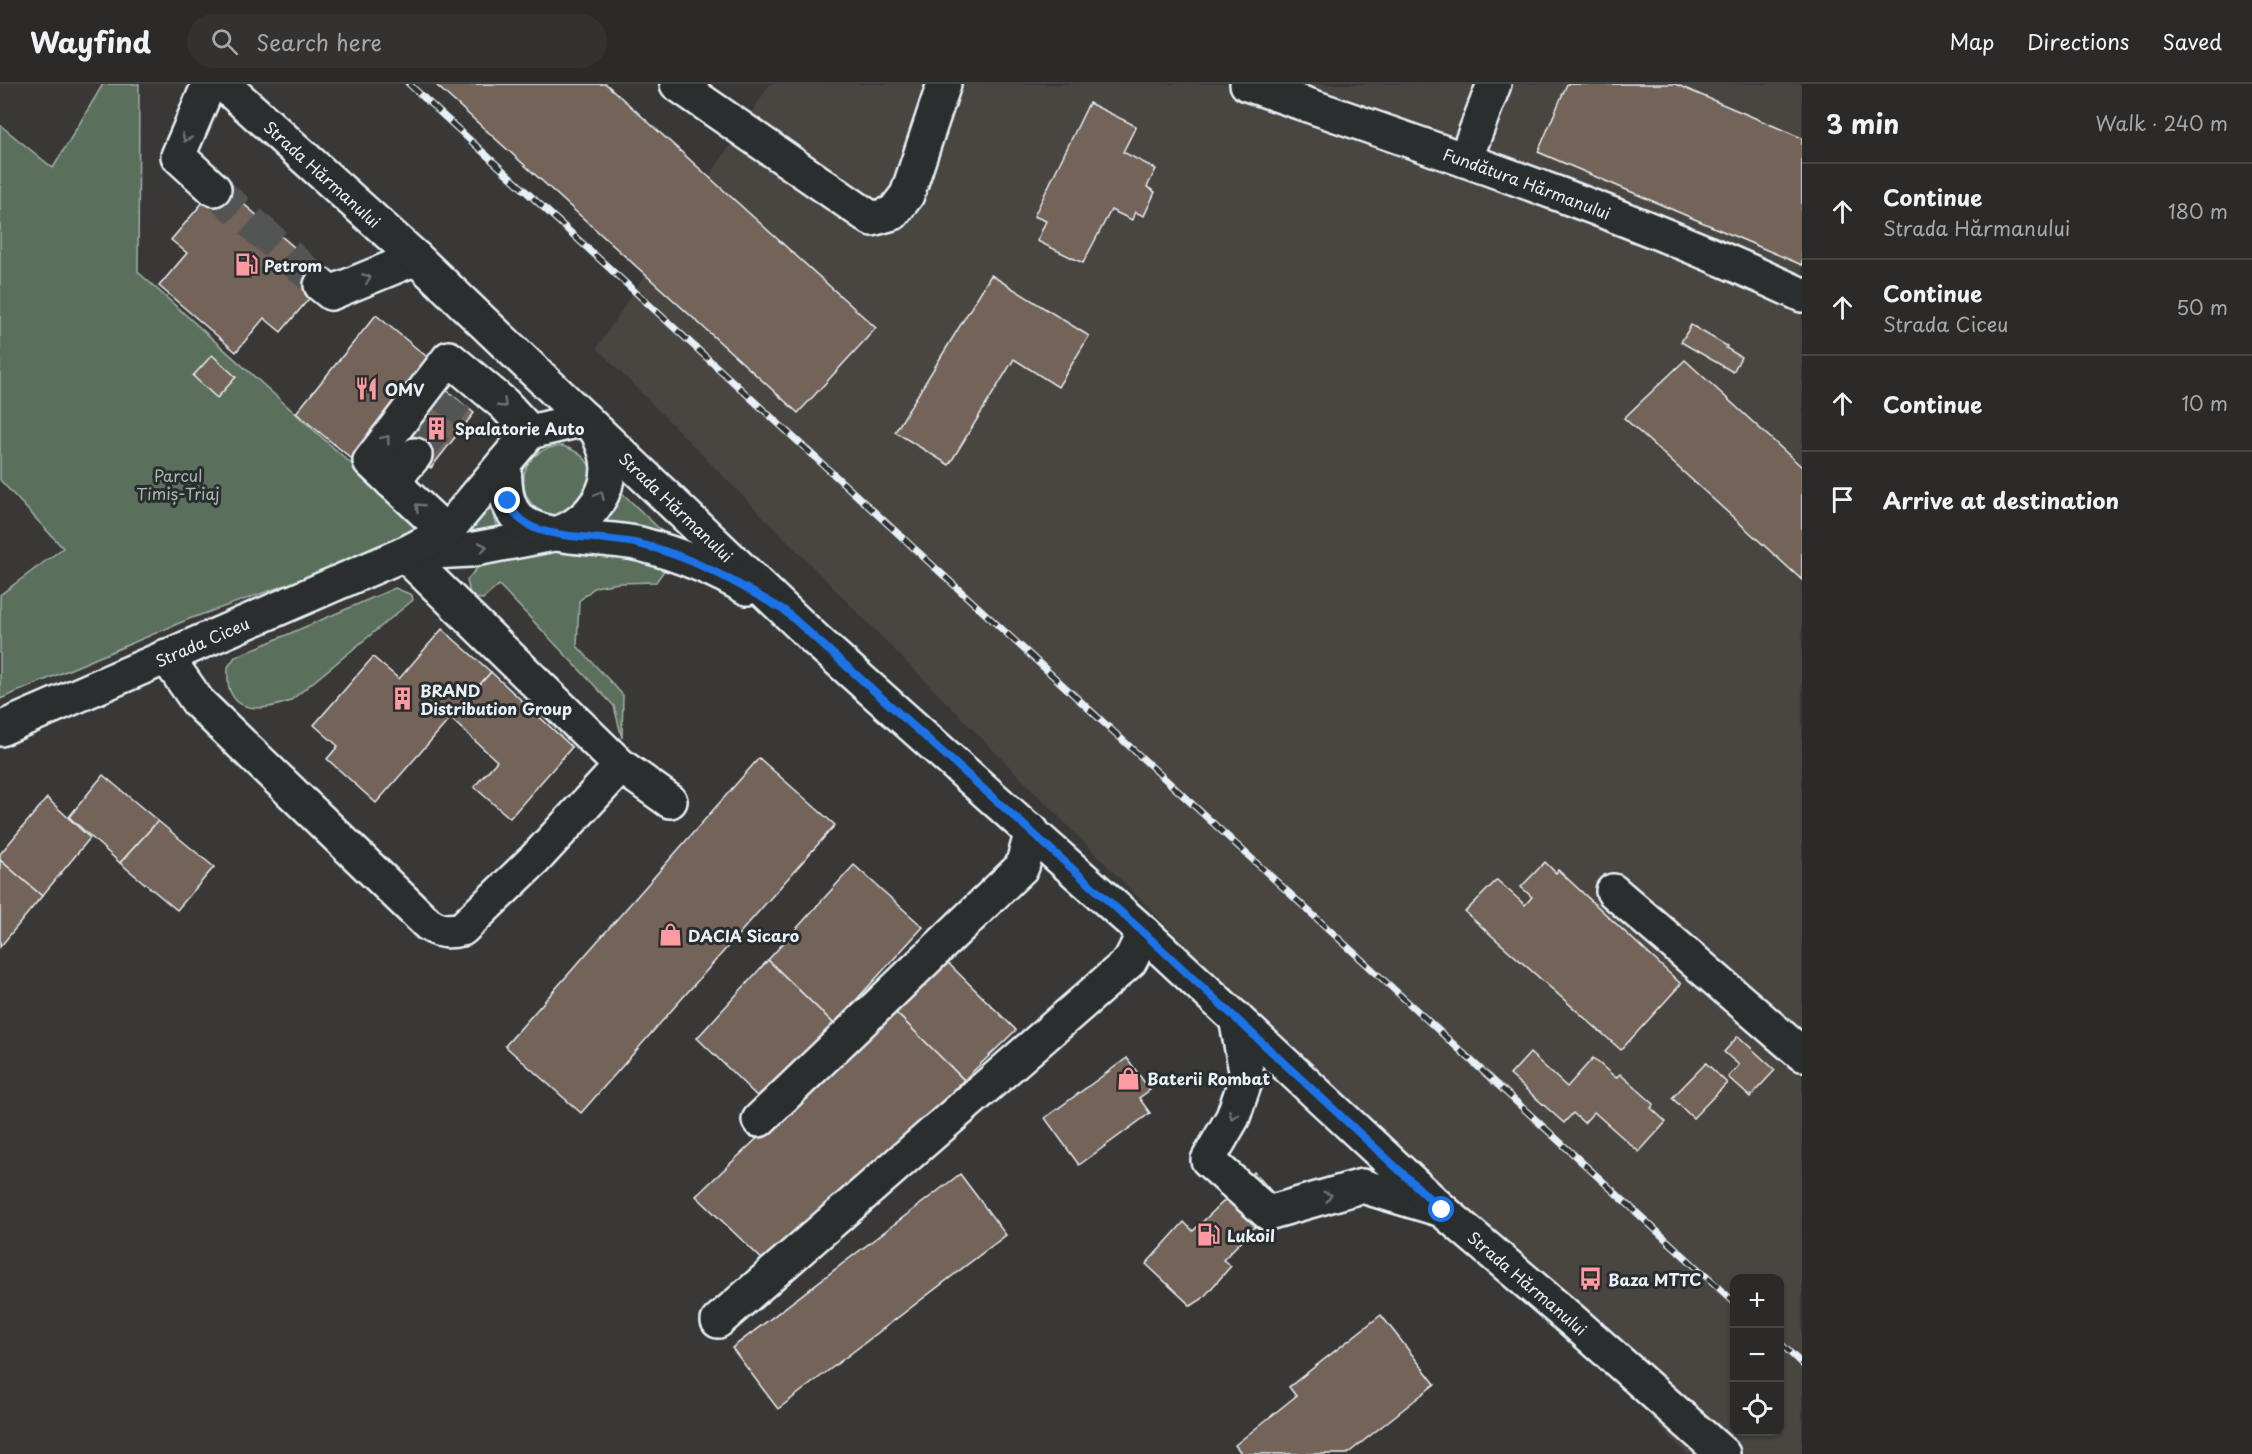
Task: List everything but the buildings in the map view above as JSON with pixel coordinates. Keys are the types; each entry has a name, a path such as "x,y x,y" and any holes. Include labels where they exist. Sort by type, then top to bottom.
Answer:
{"main road":[{"path":"209,84 178,156 214,189"},
{"name":"Strada Hărmanului","path":"224,84 416,258 785,611 1144,933 1442,1210 1574,1322 1723,1454"},
{"path":"677,84 872,219 893,213 907,195 944,84"},
{"name":"Fundătura Hărmanului","path":"1247,84 1465,159 1650,228 1802,295"},
{"path":"1465,159 1494,84"},
{"path":"321,285 331,293 416,258"},
{"path":"446,532 370,461 449,358 465,388 504,404 530,432 591,425"},
{"name":"Strada Ciceu","path":"404,554 470,550 559,533 584,520 601,497 607,480 607,456 591,425"},
{"name":"Strada Ciceu","path":"0,729 404,554 446,532 530,432"},
{"path":"392,482 415,455"},
{"path":"504,463 506,495 511,510 520,520 534,528 559,533"},
{"name":"Strada Ciceu","path":"559,533 639,544 672,555 735,581 785,611"},
{"path":"404,554 621,766 670,801"},
{"path":"166,656 198,702 428,924 437,930 450,932 462,929 535,858 621,766"},
{"path":"759,1120 1022,867 1032,831"},
{"path":"1613,891 1802,1054"},
{"path":"718,1321 1130,961 1144,933"},
{"path":"1236,1018 1247,1076 1233,1117 1208,1160 1268,1214 1362,1186 1442,1210"}],"shaded area":[{"path":"770,84 1802,84 1802,1454 1687,1454 597,348"}],"green space":[{"name":"Parcul Timiș-Triaj","path":"103,84 139,84 138,272 425,530 357,560 189,619 0,699 0,595 63,548 0,480 0,125 53,168"},
{"path":"563,446 575,451 589,464 590,479 579,508 557,515 543,512 532,505 526,494 524,481 526,469 533,457 545,449"},
{"path":"620,491 673,542 598,528"},
{"path":"489,505 500,532 453,544"},
{"path":"570,549 614,552 668,565 656,582 619,583 595,587 579,601 577,646 623,695 622,738 614,706 499,585 483,599 471,598 467,580 478,567 490,560 524,551"},
{"path":"395,588 412,595 413,600 290,701 266,708 257,708 241,704 235,699 229,688 228,667 235,657"}],"tunnel":[{"path":"214,189 321,285"},
{"path":"415,455 457,399"}],"railway":[{"path":"409,84 1730,1298"},
{"path":"1784,1347 1802,1364"}],"place":[{"name":"Petrom","path":"246,265"},
{"name":"OMV","path":"367,389"},
{"name":"Spalatorie Auto","path":"437,428"},
{"name":"BRAND Distribution Group","path":"402,699"},
{"name":"DACIA Sicaro","path":"670,935"},
{"name":"Baterii Rombat","path":"1129,1078"},
{"name":"Lukoil","path":"1209,1235"},
{"name":"Baza MTTC","path":"1590,1279"}],"route":[{"path":"508,501 511,510 520,520 534,528 639,544 693,562 735,581 785,611 1144,933 1442,1210"}]}
